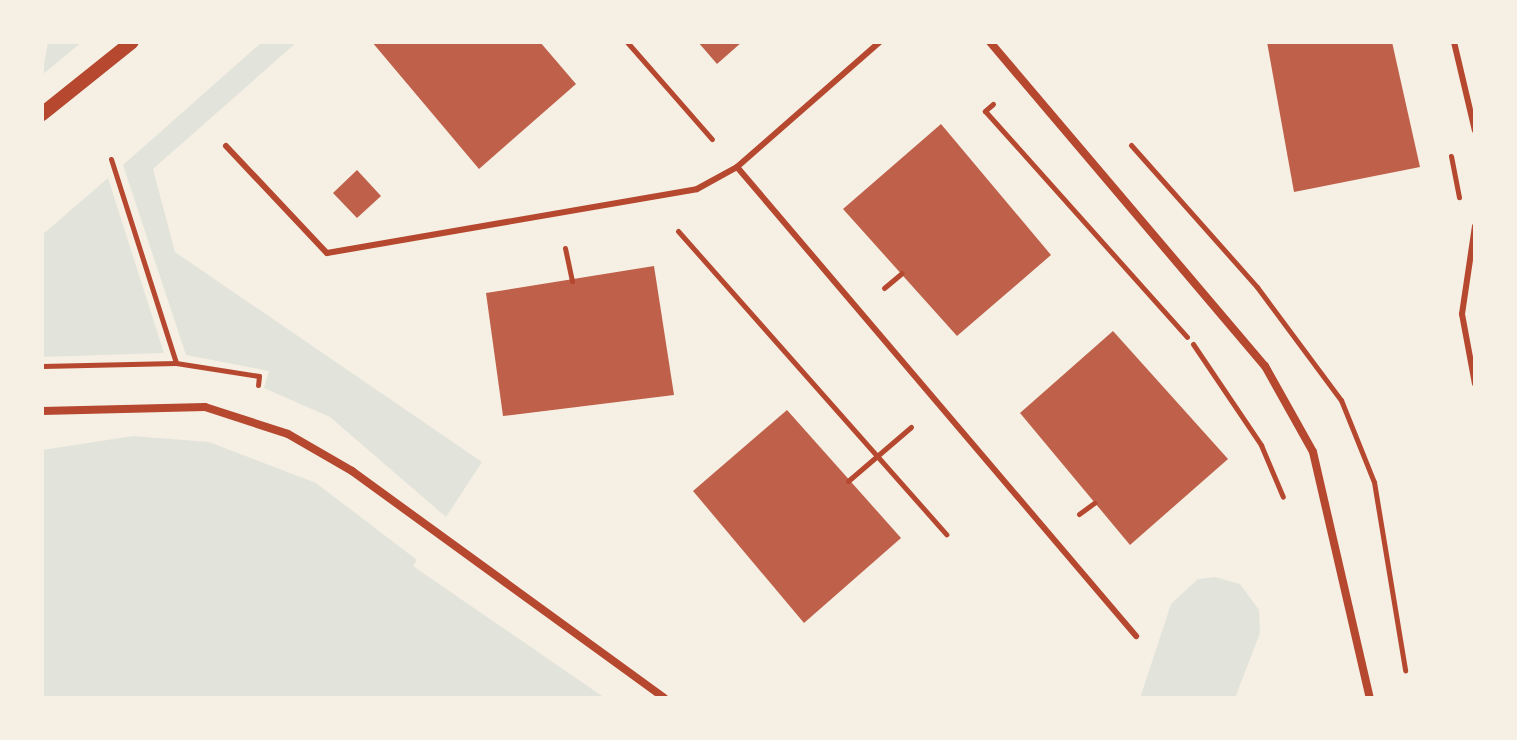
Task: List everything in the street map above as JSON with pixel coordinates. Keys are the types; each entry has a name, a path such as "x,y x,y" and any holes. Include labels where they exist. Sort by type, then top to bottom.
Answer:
{"street":[{"path":"42,114 132,42"},
{"path":"990,42 1265,366 1299,428 1333,517 1370,698"},
{"path":"42,411 160,404 252,418 352,471 664,698"}],"lane":[{"path":"226,146 327,253 697,189 737,167 880,42"},
{"path":"1454,42 1475,131"},
{"path":"737,167 1136,636"},
{"path":"1475,226 1462,314 1475,384"}],"path":[{"path":"627,42 715,143"},
{"path":"1023,81 985,111 1195,347 1261,445 1285,503"},
{"path":"111,159 176,363"},
{"path":"678,231 946,534"},
{"path":"565,248 572,281"},
{"path":"879,292 902,273"},
{"path":"42,366 176,363 259,376 252,418"},
{"path":"848,481 877,456"},
{"path":"1075,517 1094,503"}],"shaded area":[{"path":"48,42 82,42 42,75"},
{"path":"262,42 297,42 153,169 175,252 482,462 446,517 330,417 264,388 269,371 186,355 123,165"},
{"path":"108,178 164,353 42,357 42,235"},
{"path":"133,436 209,442 316,483 417,560 413,566 605,698 42,698 42,450"},
{"path":"1215,577 1240,584 1259,610 1260,633 1235,698 1140,698 1171,604 1198,579"}],"building":[{"path":"372,42 540,42 576,84 479,169"},
{"path":"698,42 742,42 717,64"},
{"path":"1267,42 1392,42 1420,167 1294,192"},
{"path":"941,124 1051,255 957,336 843,209"},
{"path":"357,170 381,196 357,218 333,193"},
{"path":"654,266 674,395 503,416 486,293"},
{"path":"1113,331 1228,459 1130,545 1020,413"},
{"path":"787,410 901,538 804,623 693,491"}]}
